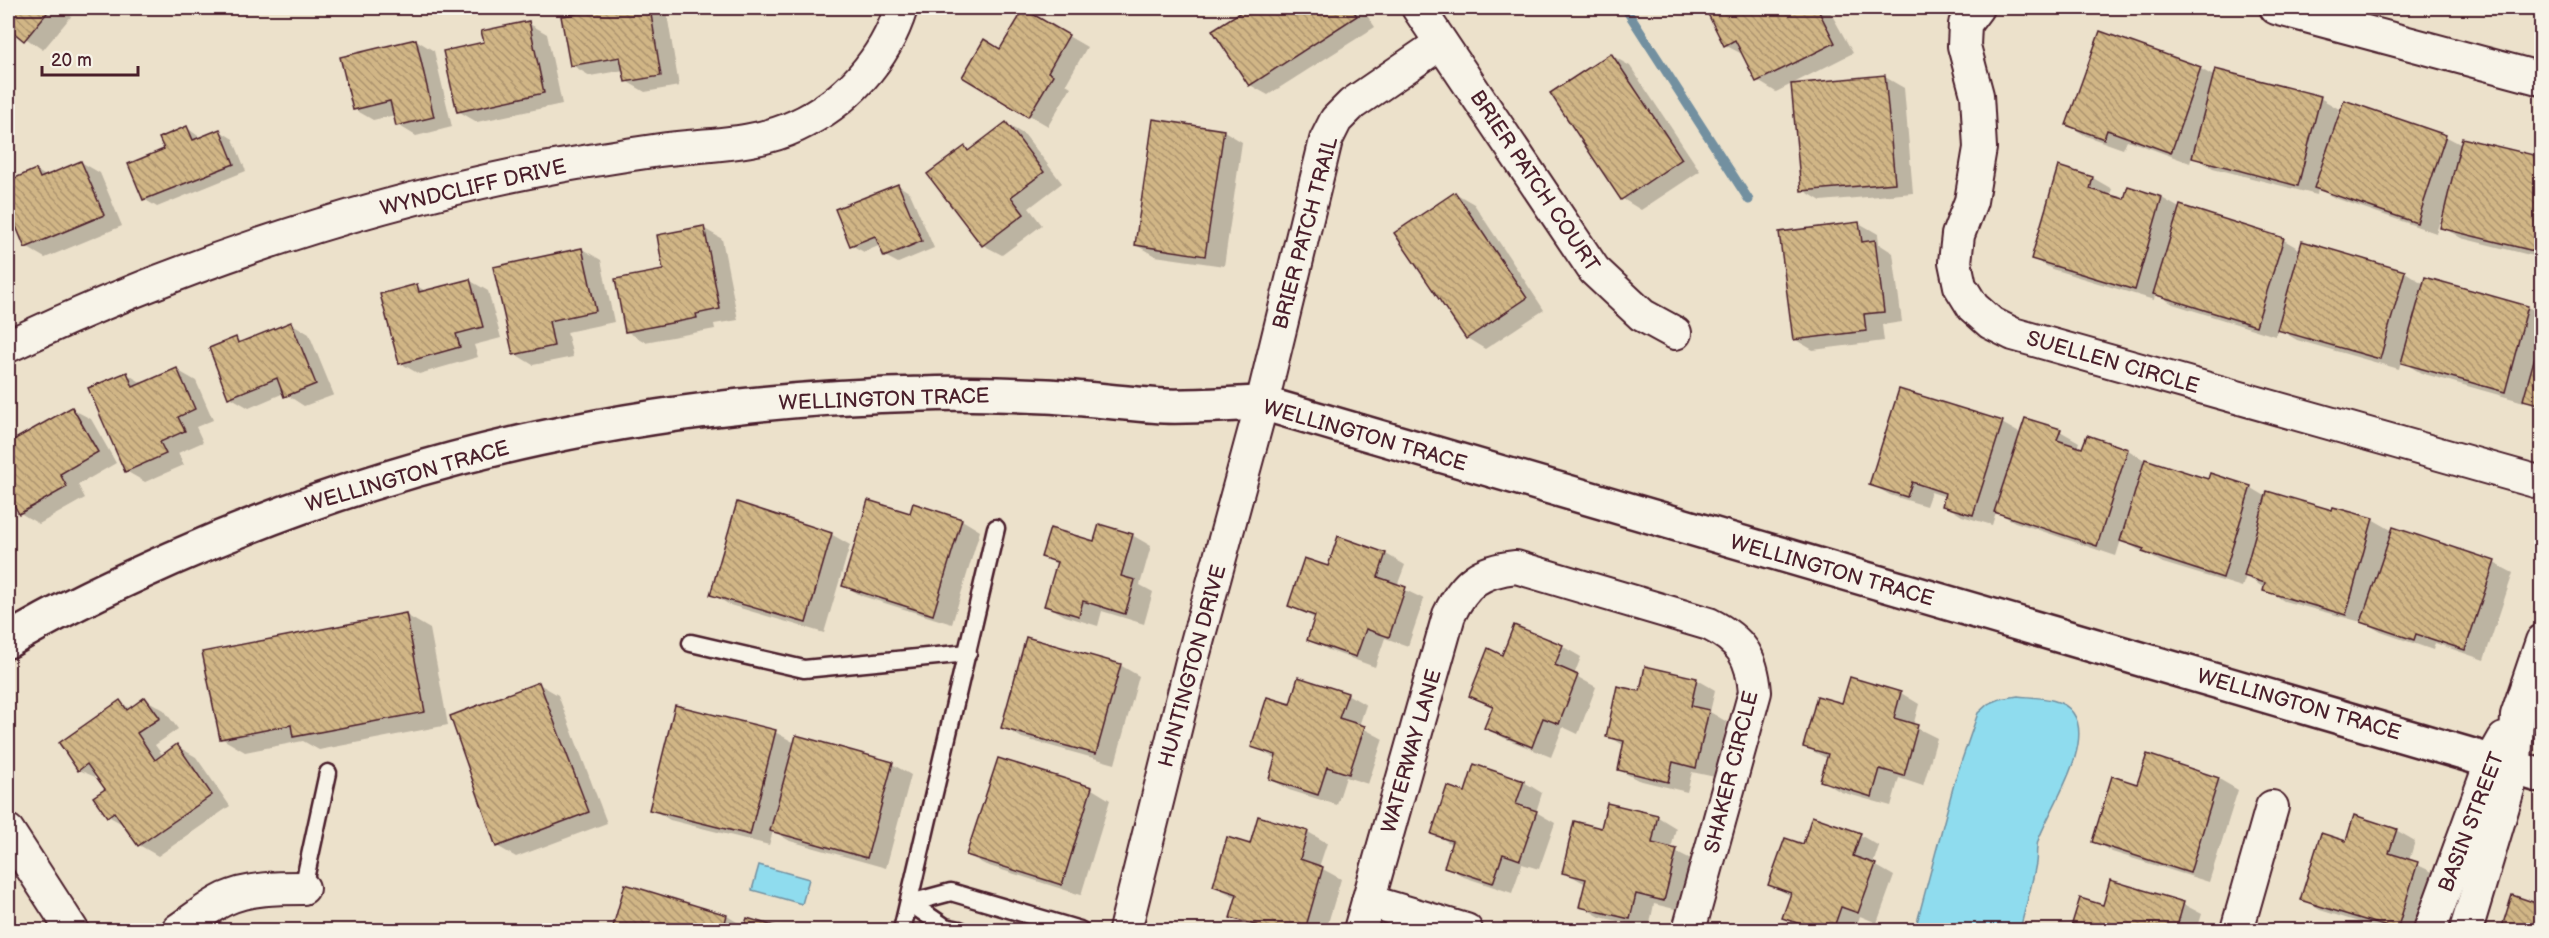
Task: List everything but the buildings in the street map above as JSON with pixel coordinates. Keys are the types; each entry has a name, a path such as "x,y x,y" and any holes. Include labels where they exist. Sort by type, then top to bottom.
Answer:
{"street":[{"name":"WYNDCLIFF DRIVE","path":"8,346 81,312 169,276 288,234 411,199 534,171 660,150 747,140 771,136 793,128 814,117 851,90 876,61 888,41 901,8"},
{"name":"BRIER PATCH COURT","path":"1418,8 1594,270 1642,315 1675,333"},
{"path":"2276,8 2541,79"},
{"name":"SUELLEN CIRCLE","path":"1964,13 1964,46 1977,95 1980,148 1971,201 1958,235 1955,262 1960,286 1973,307 1991,323 2013,334 2541,483"},
{"name":"BRIER PATCH TRAIL","path":"1262,403 1326,140 1336,120 1352,104 1441,43"},
{"name":"WELLINGTON TRACE","path":"8,641 122,581 242,528 342,491 399,474 572,430 690,410 808,398 927,393 1046,396 1164,406 1262,403 1502,475 2516,767"},
{"name":"HUNTINGTON DRIVE","path":"1125,930 1193,657 1262,403"},
{"name":"SHAKER CIRCLE","path":"1474,579 1494,570 1516,567 1709,624 1728,634 1743,650 1753,670 1755,692 1689,930"},
{"name":"WATERWAY LANE","path":"1360,930 1449,615 1459,595 1474,579"},
{"path":"2516,767 2517,715 2541,641"},
{"name":"BASIN STREET","path":"2430,930 2516,767"},
{"name":"BASIN STREET","path":"2466,930 2516,767"},
{"path":"2237,930 2272,807"},
{"path":"8,831 72,930"},
{"path":"178,930 224,900 249,891 303,888"},
{"path":"1368,901 1466,930"}],"lane":[{"path":"902,930 996,528"},
{"path":"691,643 804,669 968,653"},
{"path":"303,888 328,773"},
{"path":"910,903 951,892 1080,930"},
{"path":"910,903 945,927 960,930"}],"water":[{"path":"2018,696 2048,699 2063,704 2073,713 2078,726 2078,742 2068,777 2038,841 2036,863 2020,930 1915,930 1955,780 1978,713 1988,704"},
{"path":"759,865 809,879 802,904 752,890"}],"waterway":[{"path":"1625,8 1749,200"}]}
